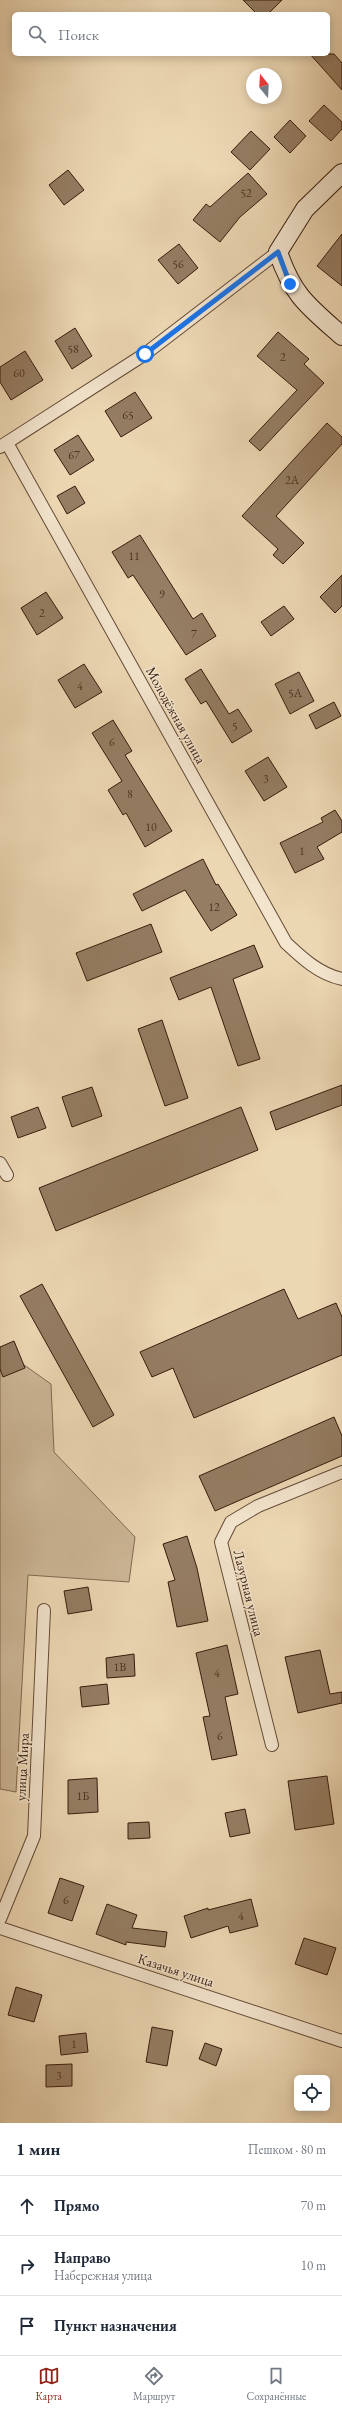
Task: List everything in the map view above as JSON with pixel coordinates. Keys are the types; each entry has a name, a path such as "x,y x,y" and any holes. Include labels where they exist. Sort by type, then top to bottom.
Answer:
{"street":[{"path":"4,445 145,354 278,252 305,209 342,173"},
{"path":"278,252 290,284 304,302 342,336"},
{"name":"Молодёжная улица","path":"4,445 286,943 306,962 333,977 342,979"},
{"path":"0,1163 7,1175"},
{"name":"Лазурная улица","path":"272,1746 220,1542 231,1522 258,1506 342,1472"},
{"name":"улица Мира","path":"0,1918 34,1836 44,1610"},
{"name":"Казачья улица","path":"0,1928 342,2041"}],"shaded area":[{"path":"0,1348 51,1384 54,1452 135,1537 129,1582 28,1575 16,1792 0,1789"}],"building":[{"path":"243,0 282,0 270,12 255,12"},
{"path":"330,54 334,54 342,63 342,90 312,56 330,56"},
{"path":"324,105 342,122 342,129 331,141 309,121"},
{"path":"290,120 306,136 290,153 274,137"},
{"path":"251,131 270,149 250,170 231,152"},
{"path":"68,170 84,190 64,205 49,185"},
{"path":"248,173 267,194 240,217 220,242 193,220 206,204 210,207"},
{"path":"342,234 342,286 317,266"},
{"path":"179,244 198,268 178,284 158,260"},
{"path":"75,328 92,356 72,369 55,341"},
{"path":"278,332 309,359 304,364 324,383 260,451 249,441 297,390 257,356"},
{"path":"25,351 43,380 11,400 0,382 0,367"},
{"path":"135,392 152,418 121,437 105,411"},
{"path":"327,423 342,437 342,444 276,516 304,543 283,564 273,555 278,549 242,516"},
{"path":"78,435 94,460 70,475 54,450"},
{"path":"75,486 85,503 67,514 57,496"},
{"path":"140,535 193,619 202,613 216,636 186,655 133,575 128,578 112,552"},
{"path":"342,575 342,606 335,613 320,597"},
{"path":"46,592 63,618 37,635 21,608"},
{"path":"284,606 294,619 271,636 261,622"},
{"path":"84,664 102,692 75,708 58,680"},
{"path":"201,669 229,714 238,709 252,731 232,743 206,701 201,704 185,679"},
{"path":"299,672 314,701 290,714 275,684"},
{"path":"334,702 341,716 316,729 309,715"},
{"path":"113,720 132,751 125,755 172,831 145,847 126,813 123,815 108,790 122,781 92,733"},
{"path":"268,757 287,787 264,801 245,771"},
{"path":"335,810 342,821 342,832 317,847 324,859 295,873 280,843 323,822 321,818"},
{"path":"203,859 216,885 218,884 237,915 211,931 185,890 142,911 133,894"},
{"path":"151,924 162,952 87,981 76,953"},
{"path":"254,945 263,967 233,979 260,1059 238,1066 211,987 179,1000 170,978"},
{"path":"162,1020 188,1098 165,1106 138,1029"},
{"path":"342,1085 342,1105 276,1130 270,1112"},
{"path":"92,1087 102,1116 72,1127 62,1097"},
{"path":"38,1107 46,1128 18,1138 11,1117"},
{"path":"241,1107 258,1150 56,1231 39,1188"},
{"path":"42,1284 114,1415 93,1427 20,1296"},
{"path":"284,1289 298,1319 336,1303 342,1317 342,1355 194,1418 173,1368 152,1377 140,1352"},
{"path":"14,1341 25,1368 3,1377 0,1369 0,1347"},
{"path":"334,1417 342,1436 342,1456 215,1511 199,1476"},
{"path":"187,1536 197,1568 208,1621 177,1627 168,1582 175,1580 163,1544"},
{"path":"88,1587 92,1610 68,1614 64,1591"},
{"path":"227,1645 238,1694 225,1697 237,1755 212,1760 203,1717 210,1716 196,1653"},
{"path":"320,1650 330,1694 342,1692 342,1703 298,1713 285,1657"},
{"path":"134,1654 135,1676 107,1678 106,1658"},
{"path":"107,1684 109,1704 82,1707 80,1687"},
{"path":"327,1776 334,1824 295,1830 288,1781"},
{"path":"97,1778 98,1812 68,1814 68,1780"},
{"path":"245,1809 250,1833 230,1837 225,1813"},
{"path":"149,1822 150,1838 128,1839 128,1823"},
{"path":"60,1878 84,1886 72,1921 48,1913"},
{"path":"251,1899 258,1926 230,1933 228,1926 191,1938 184,1916 208,1908 208,1910"},
{"path":"107,1904 137,1915 132,1928 167,1932 165,1947 126,1942 126,1945 96,1934"},
{"path":"304,1938 336,1948 327,1975 295,1964"},
{"path":"16,1987 42,1995 34,2022 8,2015"},
{"path":"152,2027 173,2031 167,2066 146,2062"},
{"path":"86,2033 88,2052 61,2055 59,2036"},
{"path":"205,2043 222,2049 216,2066 199,2059"},
{"path":"72,2064 72,2086 46,2087 46,2065"}],"route":[{"path":"145,354 278,252 290,284"}]}
